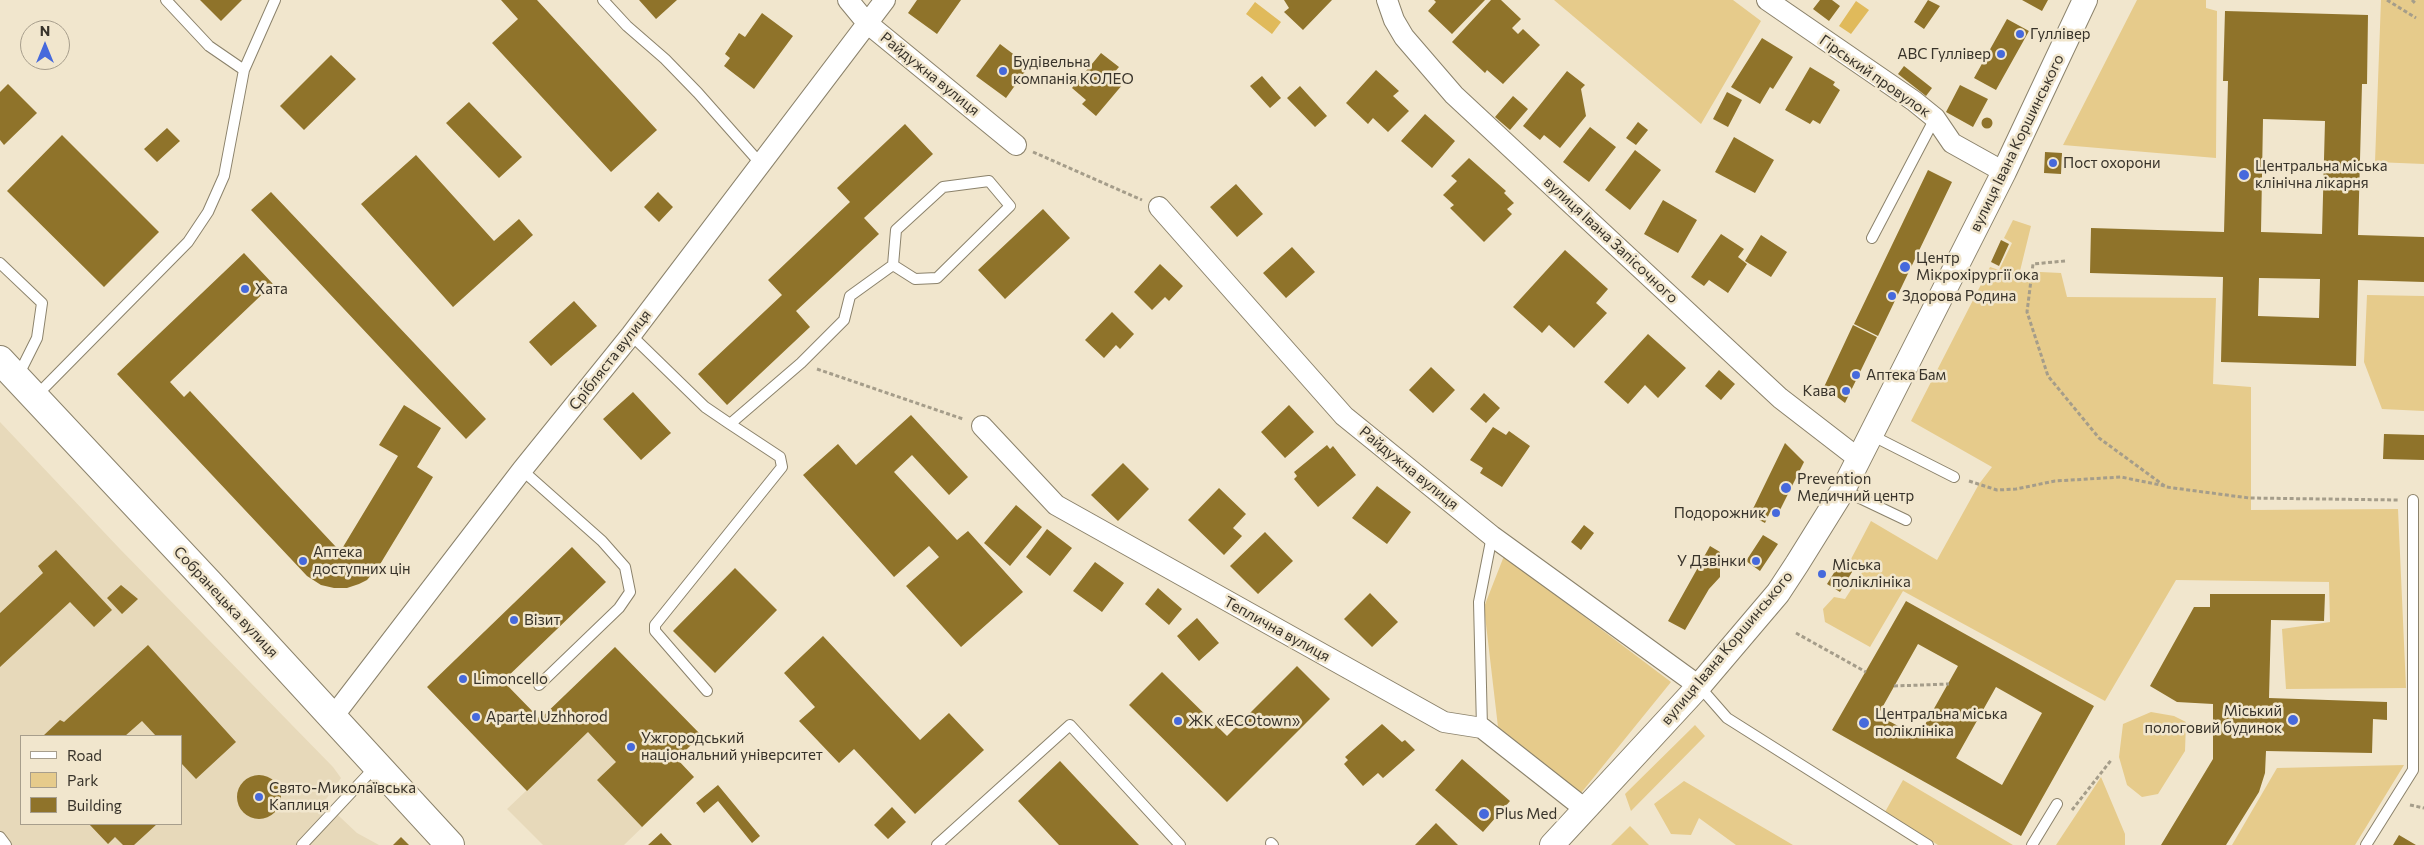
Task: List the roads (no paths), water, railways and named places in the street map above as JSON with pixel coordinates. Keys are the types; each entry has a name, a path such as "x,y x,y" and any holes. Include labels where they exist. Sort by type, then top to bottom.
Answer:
{"main road":[{"name":"Собранецька вулиця","path":"7,368 450,845"}],"street":[{"name":"Райдужна вулиця","path":"848,0 867,23 1016,145"},
{"name":"Срібляста вулиця","path":"332,718 522,470 631,335 885,0"},
{"name":"вулиця Івана Запісочного","path":"1387,0 1394,20 1404,37 1454,95 1780,398 1859,459"},
{"name":"Гірський провулок","path":"1767,0 1914,101 1935,118 1952,143 2004,172"},
{"name":"вулиця Івана Коршинського","path":"1552,845 1699,686 1778,593 1843,490 2004,172 2085,0"},
{"name":"Райдужна вулиця","path":"1158,208 1344,416 1492,536 1699,686"},
{"name":"Теплична вулиця","path":"982,426 1056,505 1444,722 1482,728 1584,809"}],"lane":[{"path":"166,0 209,46 244,70"},
{"path":"35,398 188,242 208,212 224,176 244,70 275,0"},
{"path":"603,0 627,26 672,66 760,163"},
{"path":"1872,238 1935,118"},
{"path":"730,424 801,363 844,320 850,296 893,265 896,230 943,187 988,181 1010,206 937,278 916,279 893,265"},
{"path":"0,263 42,303 37,338 23,366 7,368"},
{"path":"631,335 705,407 780,457 782,466 655,625 655,632 707,691"},
{"path":"1871,434 1954,477"},
{"path":"522,470 608,548 625,568 630,592 620,608 539,685"},
{"path":"1843,490 1906,520"},
{"path":"2366,845 2413,770 2413,500"},
{"path":"1482,728 1479,602 1492,536"},
{"path":"1699,686 1727,718 1928,845"},
{"path":"937,845 1070,724 1180,845"},
{"path":"302,845 376,766"},
{"path":"2032,845 2057,804"},
{"path":"0,837 6,845"}],"place":[{"name":"Гуллівер","path":"2020,34"},
{"name":"АВС Гуллівер","path":"2001,54"},
{"name":"Будівельна компанія КОЛЕО","path":"1003,71"},
{"name":"Пост охорони","path":"2053,163"},
{"name":"Центральна міська клінічна лікарня","path":"2244,175"},
{"name":"Центр Мікрохірургії ока","path":"1905,267"},
{"name":"Хата","path":"245,289"},
{"name":"Здорова Родина","path":"1892,296"},
{"name":"Аптека Бам","path":"1856,375"},
{"name":"Кава","path":"1846,391"},
{"name":"Prevention Медичний центр","path":"1786,488"},
{"name":"Подорожник","path":"1776,513"},
{"name":"Аптека доступних цін","path":"303,561"},
{"name":"У Дзвінки","path":"1756,561"},
{"name":"Міська поліклініка","path":"1822,574"},
{"name":"Візит","path":"514,620"},
{"name":"Limoncello","path":"463,679"},
{"name":"Apartel Uzhhorod","path":"476,717"},
{"name":"Міський пологовий будинок","path":"2293,720"},
{"name":"ЖК «ECOtown»","path":"1178,721"},
{"name":"Центральна міська поліклініка","path":"1864,723"},
{"name":"Ужгородський національний університет","path":"631,747"},
{"name":"Свято-Миколаївська Каплиця","path":"259,797"},
{"name":"Plus Med","path":"1484,814"}]}
